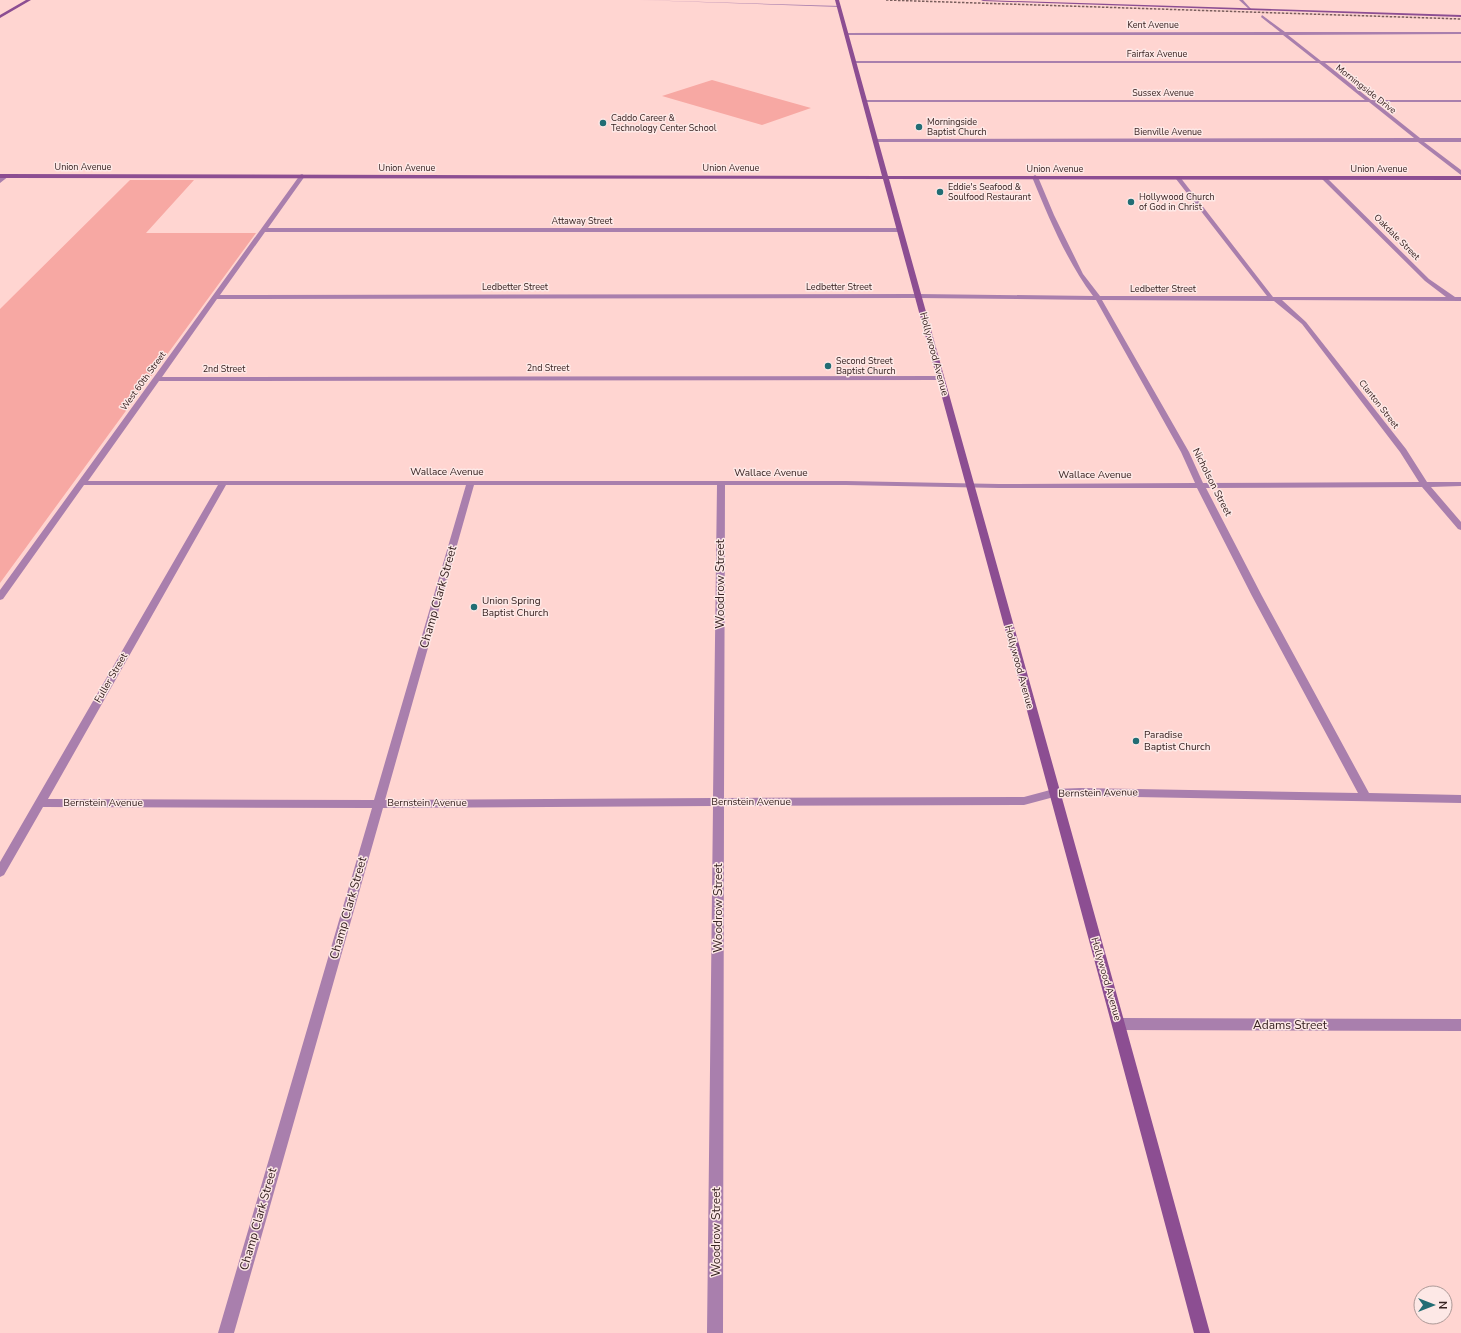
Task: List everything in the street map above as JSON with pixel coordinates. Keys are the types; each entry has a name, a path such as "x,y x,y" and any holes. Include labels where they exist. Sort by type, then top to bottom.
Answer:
{"main road":[{"path":"0,17 29,0"},
{"path":"983,0 1461,16"},
{"name":"Hollywood Avenue","path":"838,3 1054,794 1119,1024 1202,1333"},
{"name":"Union Avenue","path":"3,176 1461,178"}],"street":[{"path":"642,0 838,3"},
{"path":"1241,0 1251,9"},
{"name":"Morningside Drive","path":"1262,16 1367,101 1461,173"},
{"name":"Kent Avenue","path":"846,34 1461,33"},
{"name":"Fairfax Avenue","path":"854,62 1461,62"},
{"name":"Sussex Avenue","path":"864,101 1461,101"},
{"name":"Bienville Avenue","path":"875,140 1461,140"},
{"path":"0,181 3,176"},
{"name":"West 60th Street","path":"0,597 302,176"},
{"name":"Nicholson Street","path":"1035,178 1051,215 1080,274 1098,298 1185,452 1200,485 1366,798"},
{"name":"Clanton Street","path":"1178,178 1274,298 1307,327 1403,451 1425,484 1461,526"},
{"name":"Oakdale Street","path":"1324,178 1427,280 1461,304"},
{"name":"Attaway Street","path":"264,230 900,230"},
{"name":"Ledbetter Street","path":"216,297 918,296 1461,299"},
{"name":"2nd Street","path":"156,379 940,378"},
{"name":"Wallace Avenue","path":"82,483 970,485 1461,484"},
{"name":"Champ Clark Street","path":"226,1333 471,483"},
{"name":"Fuller Street","path":"0,872 223,484"},
{"name":"Woodrow Street","path":"715,1333 721,484"},
{"name":"Bernstein Avenue","path":"40,803 1024,801 1054,794 1081,792 1461,799"},
{"name":"Adams Street","path":"1119,1024 1461,1025"}],"shaded area":[{"path":"712,80 811,108 762,125 662,96"},
{"path":"130,180 194,180 146,233 256,233 0,583 0,309"}],"railway":[{"path":"886,0 1461,19"}],"place":[{"name":"Caddo Career & Technology Center School","path":"603,123"},
{"name":"Morningside Baptist Church","path":"919,127"},
{"name":"Eddie's Seafood & Soulfood Restaurant","path":"940,192"},
{"name":"Hollywood Church of God in Christ","path":"1131,202"},
{"name":"Second Street Baptist Church","path":"828,366"},
{"name":"Union Spring Baptist Church","path":"474,607"},
{"name":"Paradise Baptist Church","path":"1136,741"}]}
